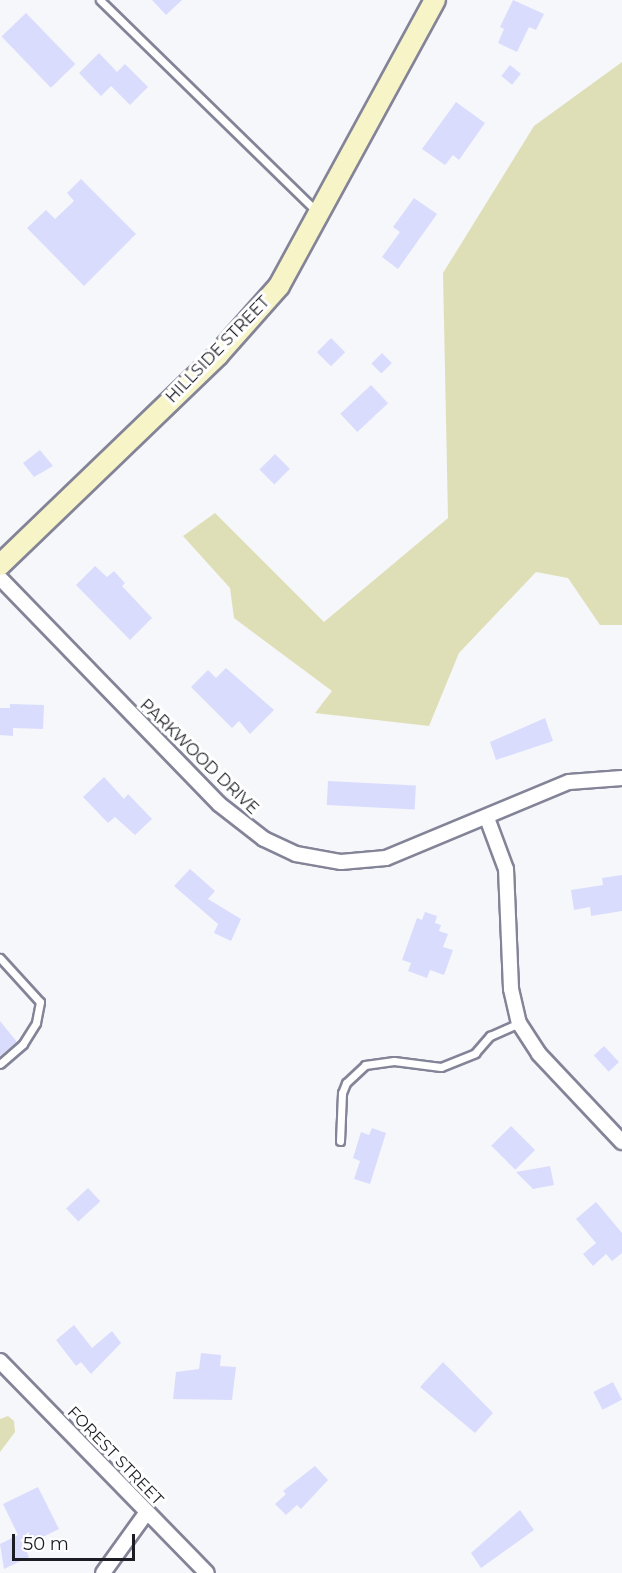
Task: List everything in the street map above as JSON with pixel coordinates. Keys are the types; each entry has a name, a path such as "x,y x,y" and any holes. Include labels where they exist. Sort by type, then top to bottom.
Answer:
{"street":[{"name":"HILLSIDE STREET","path":"0,565 254,316 288,272 435,0"},
{"name":"PARKWOOD DRIVE","path":"0,578 219,804 249,829 280,847 326,860 372,861 416,849 569,782 595,777 622,778"},
{"path":"487,818 507,877 511,989 519,1023 539,1054 622,1142"},
{"name":"FOREST STREET","path":"0,1362 207,1573"},
{"path":"103,1573 147,1512"}],"lane":[{"path":"100,0 320,215"},
{"path":"0,958 40,1002 36,1023 23,1044 0,1064"},
{"path":"340,1142 342,1093 346,1083 365,1065 394,1061 441,1067 476,1053 490,1036 519,1023"}],"green space":[{"path":"622,62 622,625 600,625 568,578 536,572 459,653 429,726 315,713 332,691 234,618 230,588 183,536 215,513 324,622 448,518 443,273 534,126"},
{"path":"8,1416 14,1421 15,1432 0,1452 0,1419"}],"building":[{"path":"152,0 182,0 166,15"},
{"path":"513,0 544,14 536,30 529,27 517,52 498,43 504,29 500,27"},
{"path":"26,13 75,64 51,88 2,37"},
{"path":"99,53 117,72 125,64 148,87 130,105 111,86 101,96 79,73"},
{"path":"510,65 521,74 512,85 501,76"},
{"path":"456,102 485,123 459,160 453,155 445,165 422,149"},
{"path":"81,179 136,234 84,286 27,228 46,210 55,219 74,201 67,193"},
{"path":"414,198 437,214 398,269 382,257 400,232 393,227"},
{"path":"331,338 345,352 331,366 317,352"},
{"path":"382,353 392,363 381,374 371,364"},
{"path":"371,385 388,403 357,432 340,414"},
{"path":"40,450 53,466 34,477 23,463"},
{"path":"275,454 290,469 274,484 259,470"},
{"path":"95,566 107,577 114,571 125,583 122,586 152,618 130,640 76,585"},
{"path":"226,668 274,710 250,734 239,721 232,728 191,687 208,670 216,678"},
{"path":"10,704 44,705 43,729 13,728 13,736 0,735 0,708 10,708"},
{"path":"545,718 553,741 496,760 490,742"},
{"path":"104,777 124,799 128,794 152,819 135,835 115,817 108,823 83,797"},
{"path":"328,781 416,786 415,810 327,805"},
{"path":"190,869 215,891 208,899 241,919 231,941 214,933 218,924 174,886"},
{"path":"622,875 622,911 591,916 590,907 574,910 571,890 603,885 602,878"},
{"path":"425,912 437,916 435,923 441,925 439,931 448,934 443,947 453,950 444,975 430,970 427,978 408,971 411,963 402,960 417,918 422,920"},
{"path":"0,1021 17,1042 0,1056"},
{"path":"604,1046 619,1062 609,1072 594,1056"},
{"path":"511,1126 535,1150 515,1170 491,1146"},
{"path":"372,1128 386,1133 370,1184 354,1179 360,1161 353,1158 361,1132 369,1135"},
{"path":"550,1166 554,1185 533,1189 516,1172"},
{"path":"88,1188 100,1201 78,1222 66,1208"},
{"path":"596,1202 622,1233 622,1253 612,1261 606,1254 593,1266 583,1254 596,1243 576,1219"},
{"path":"74,1325 92,1348 112,1331 121,1343 91,1374 81,1362 76,1366 56,1340"},
{"path":"201,1353 221,1355 220,1366 236,1367 232,1400 173,1399 176,1372 199,1369"},
{"path":"443,1362 493,1413 475,1433 420,1387"},
{"path":"613,1382 622,1400 602,1410 593,1392"},
{"path":"315,1466 328,1480 301,1509 297,1505 286,1515 275,1504 286,1494 283,1491"},
{"path":"38,1487 59,1529 24,1546 29,1557 4,1569 0,1544 18,1535 3,1504"},
{"path":"520,1510 534,1530 481,1568 471,1553"}]}
